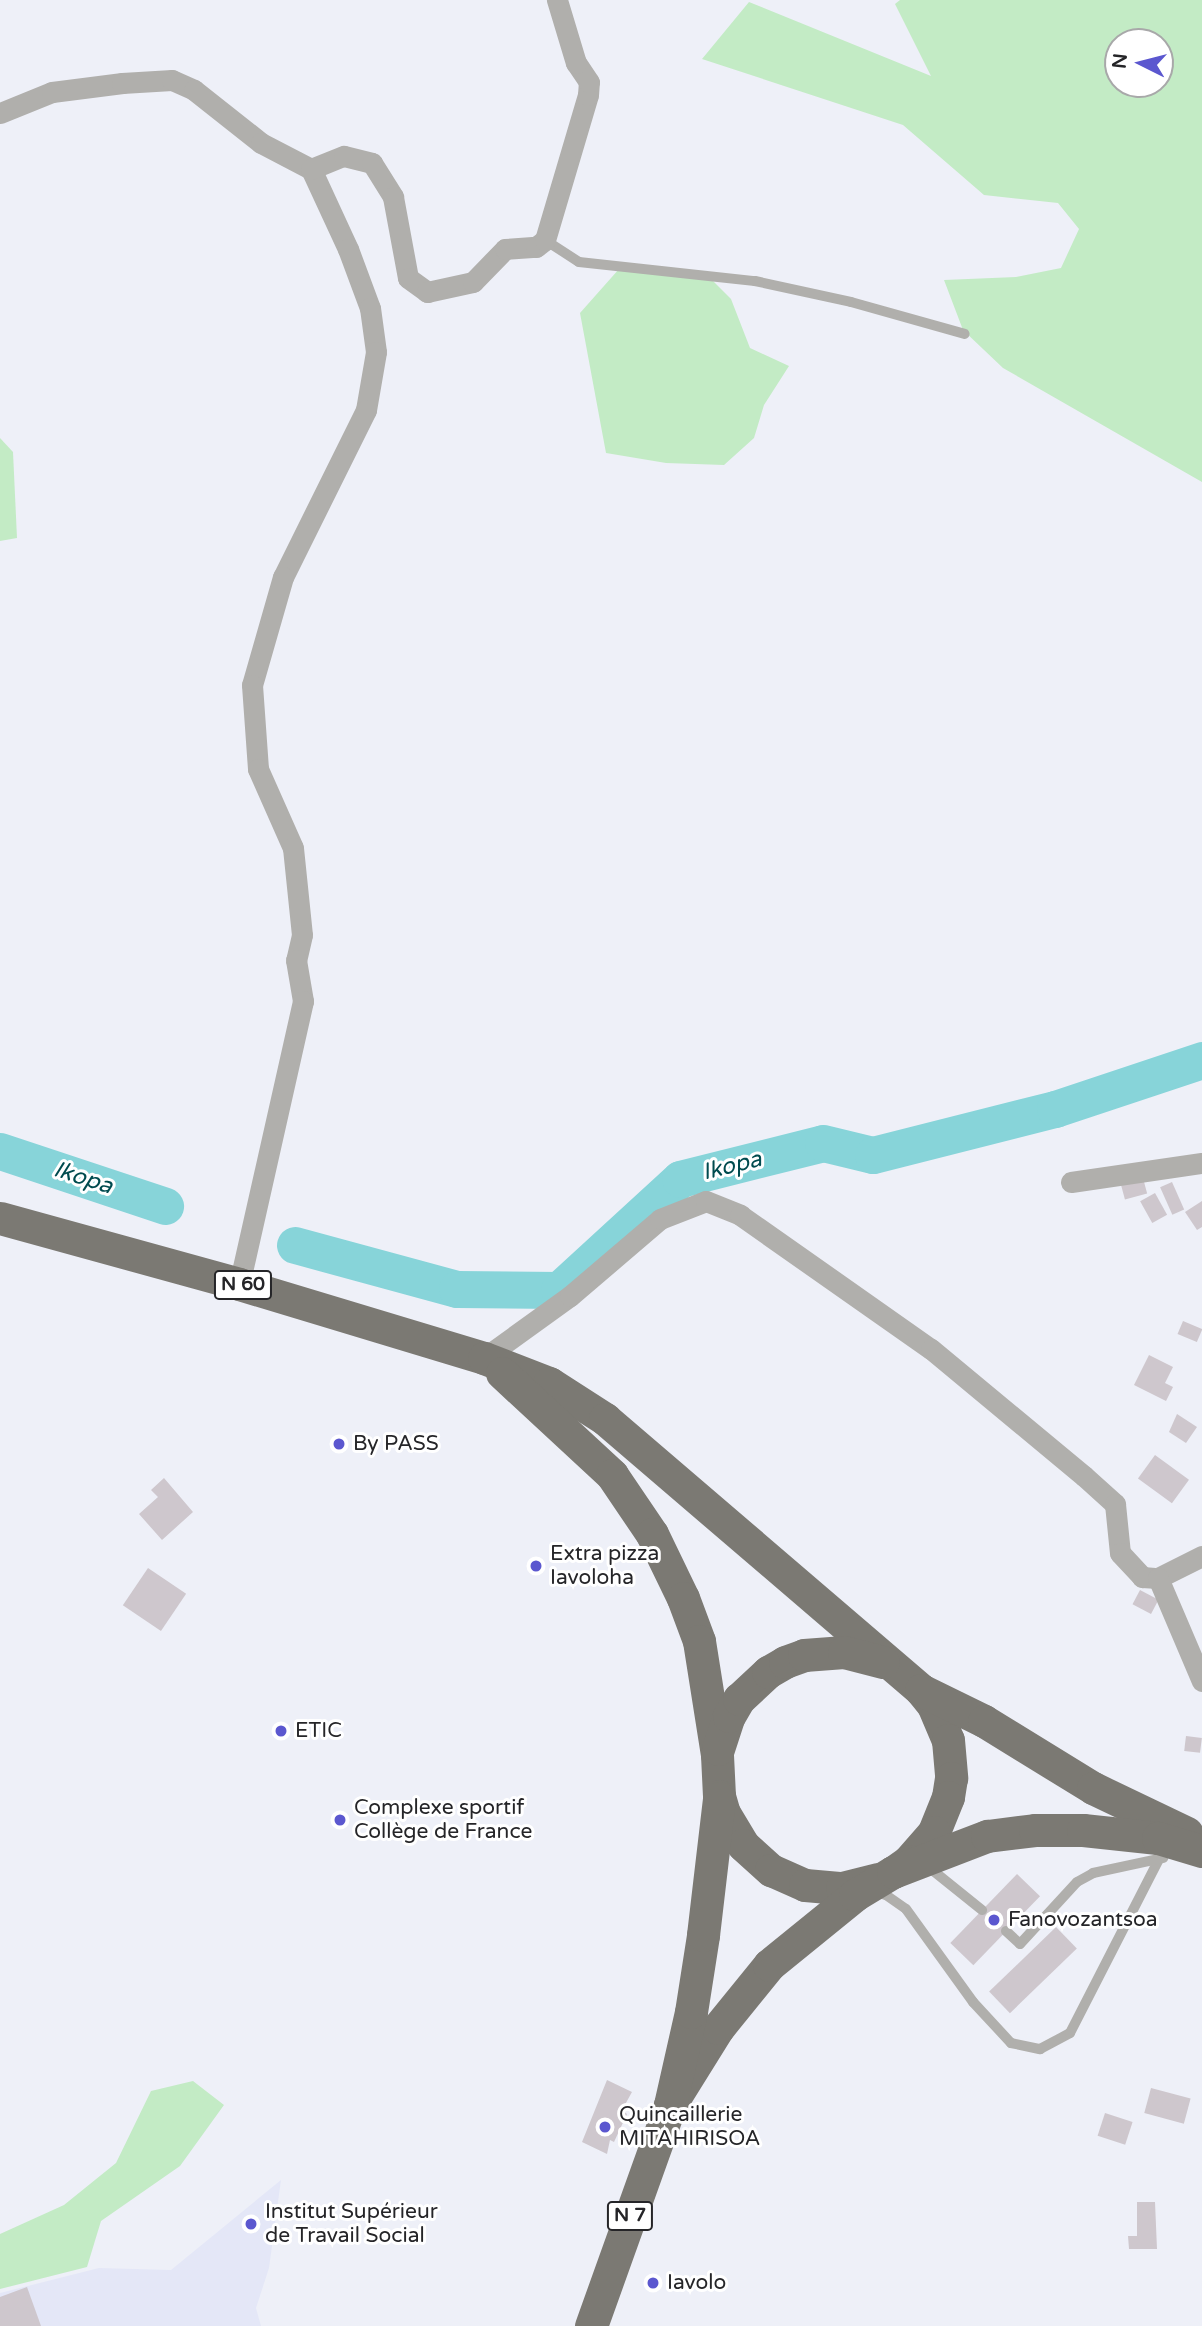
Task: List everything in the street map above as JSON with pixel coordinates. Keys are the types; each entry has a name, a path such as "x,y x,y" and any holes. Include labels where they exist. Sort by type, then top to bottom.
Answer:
{"main road":[{"name":"N 60","path":"0,1218 239,1284 484,1358"},
{"path":"484,1358 549,1383 605,1419 910,1681 942,1722 948,1740 950,1788 934,1832 909,1861 769,1965 718,2028 670,2105"},
{"path":"484,1358 612,1475 652,1534 683,1598 699,1641 717,1755 719,1796 699,1961 670,2105"},
{"path":"717,1755 729,1716 752,1684 785,1662 824,1652 844,1652 882,1662 1093,1788 1199,1846"},
{"path":"719,1796 724,1813 743,1845 756,1859 787,1878 823,1888 860,1885 987,1836 1035,1830 1083,1830 1158,1838 1199,1846"},
{"name":"N 7","path":"591,2326 670,2105"}],"street":[{"path":"311,169 344,156 372,163 393,197 408,278 427,292 474,282 505,249 536,247 545,240 589,95 589,82 576,63 557,0"},
{"path":"0,113 52,92 172,80 194,90 261,143 311,169 348,249 370,308 376,352 366,410 283,577 252,685 258,769 293,848 302,935 296,960 303,1001 239,1284"},
{"path":"1071,1182 1202,1163"},
{"path":"484,1358 570,1296 660,1219 706,1201 740,1215 931,1349 1084,1476 1115,1504 1120,1553 1142,1577 1158,1578 1202,1556"},
{"path":"1158,1578 1202,1681"}],"lane":[{"path":"545,240 579,262 755,281 851,302 965,334"},
{"path":"1006,1931 1020,1944 1077,1881 1093,1873 1159,1859 1199,1846"},
{"path":"982,1910 889,1875 886,1895 906,1909 973,2001 1011,2043 1040,2049 1070,2033 1159,1859"}],"shaded area":[{"name":"Institut Supérieur de Travail Social","path":"281,2180 269,2268 256,2308 261,2326 0,2326 0,2293 99,2268 171,2270"}],"green space":[{"path":"900,0 1202,0 1202,482 1003,368 963,330 944,280 1016,277 1061,268 1079,229 1058,203 984,195 903,125 702,59 749,2 931,76 895,4"},
{"path":"619,269 704,272 731,299 750,348 789,366 764,405 754,438 724,465 666,463 606,453 580,313"},
{"path":"0,438 13,452 17,538 0,541"},
{"path":"193,2081 224,2105 180,2166 101,2221 87,2267 0,2289 0,2234 64,2205 116,2163 151,2091"}],"building":[{"path":"1143,1178 1147,1193 1125,1199 1121,1184"},
{"path":"1172,1182 1184,1209 1172,1215 1160,1187"},
{"path":"1155,1193 1167,1215 1152,1223 1140,1201"},
{"path":"1202,1201 1202,1227 1197,1230 1185,1212"},
{"path":"1183,1321 1202,1329 1197,1342 1178,1334"},
{"path":"1149,1355 1173,1367 1165,1383 1173,1387 1166,1401 1134,1385"},
{"path":"1177,1414 1197,1427 1186,1443 1169,1432"},
{"path":"1155,1455 1189,1480 1172,1503 1138,1478"},
{"path":"164,1478 193,1512 162,1540 139,1514 158,1497 151,1490"},
{"path":"148,1568 186,1594 161,1631 123,1605"},
{"path":"1140,1590 1159,1600 1151,1614 1132,1604"},
{"path":"1186,1736 1202,1738 1200,1753 1184,1751"},
{"name":"Fanovozantsoa","path":"1017,1874 1040,1896 973,1965 950,1943"},
{"path":"1056,1927 1077,1949 1010,2013 989,1992"},
{"name":"Quincaillerie MITAHIRISOA","path":"607,2080 632,2092 622,2110 627,2114 614,2142 610,2140 607,2154 582,2142"},
{"path":"1151,2088 1191,2099 1184,2124 1144,2113"},
{"path":"1105,2113 1133,2122 1125,2145 1098,2136"},
{"path":"1137,2202 1155,2202 1157,2249 1129,2249 1128,2236 1137,2236"},
{"path":"27,2287 41,2326 0,2326 0,2297"}],"waterway":[{"name":"Ikopa","path":"295,1245 457,1289 559,1290 680,1179 823,1143 873,1155 1055,1109 1202,1060"},
{"name":"Ikopa","path":"0,1151 165,1206"}],"place":[{"name":"By PASS","path":"339,1444"},
{"name":"Extra pizza Iavoloha","path":"536,1566"},
{"name":"ETIC","path":"281,1731"},
{"name":"Complexe sportif Collège de France","path":"340,1820"},
{"name":"Fanovozantsoa","path":"994,1920"},
{"name":"Quincaillerie MITAHIRISOA","path":"605,2127"},
{"name":"Institut Supérieur de Travail Social","path":"251,2224"},
{"name":"Iavolo","path":"653,2283"}]}
